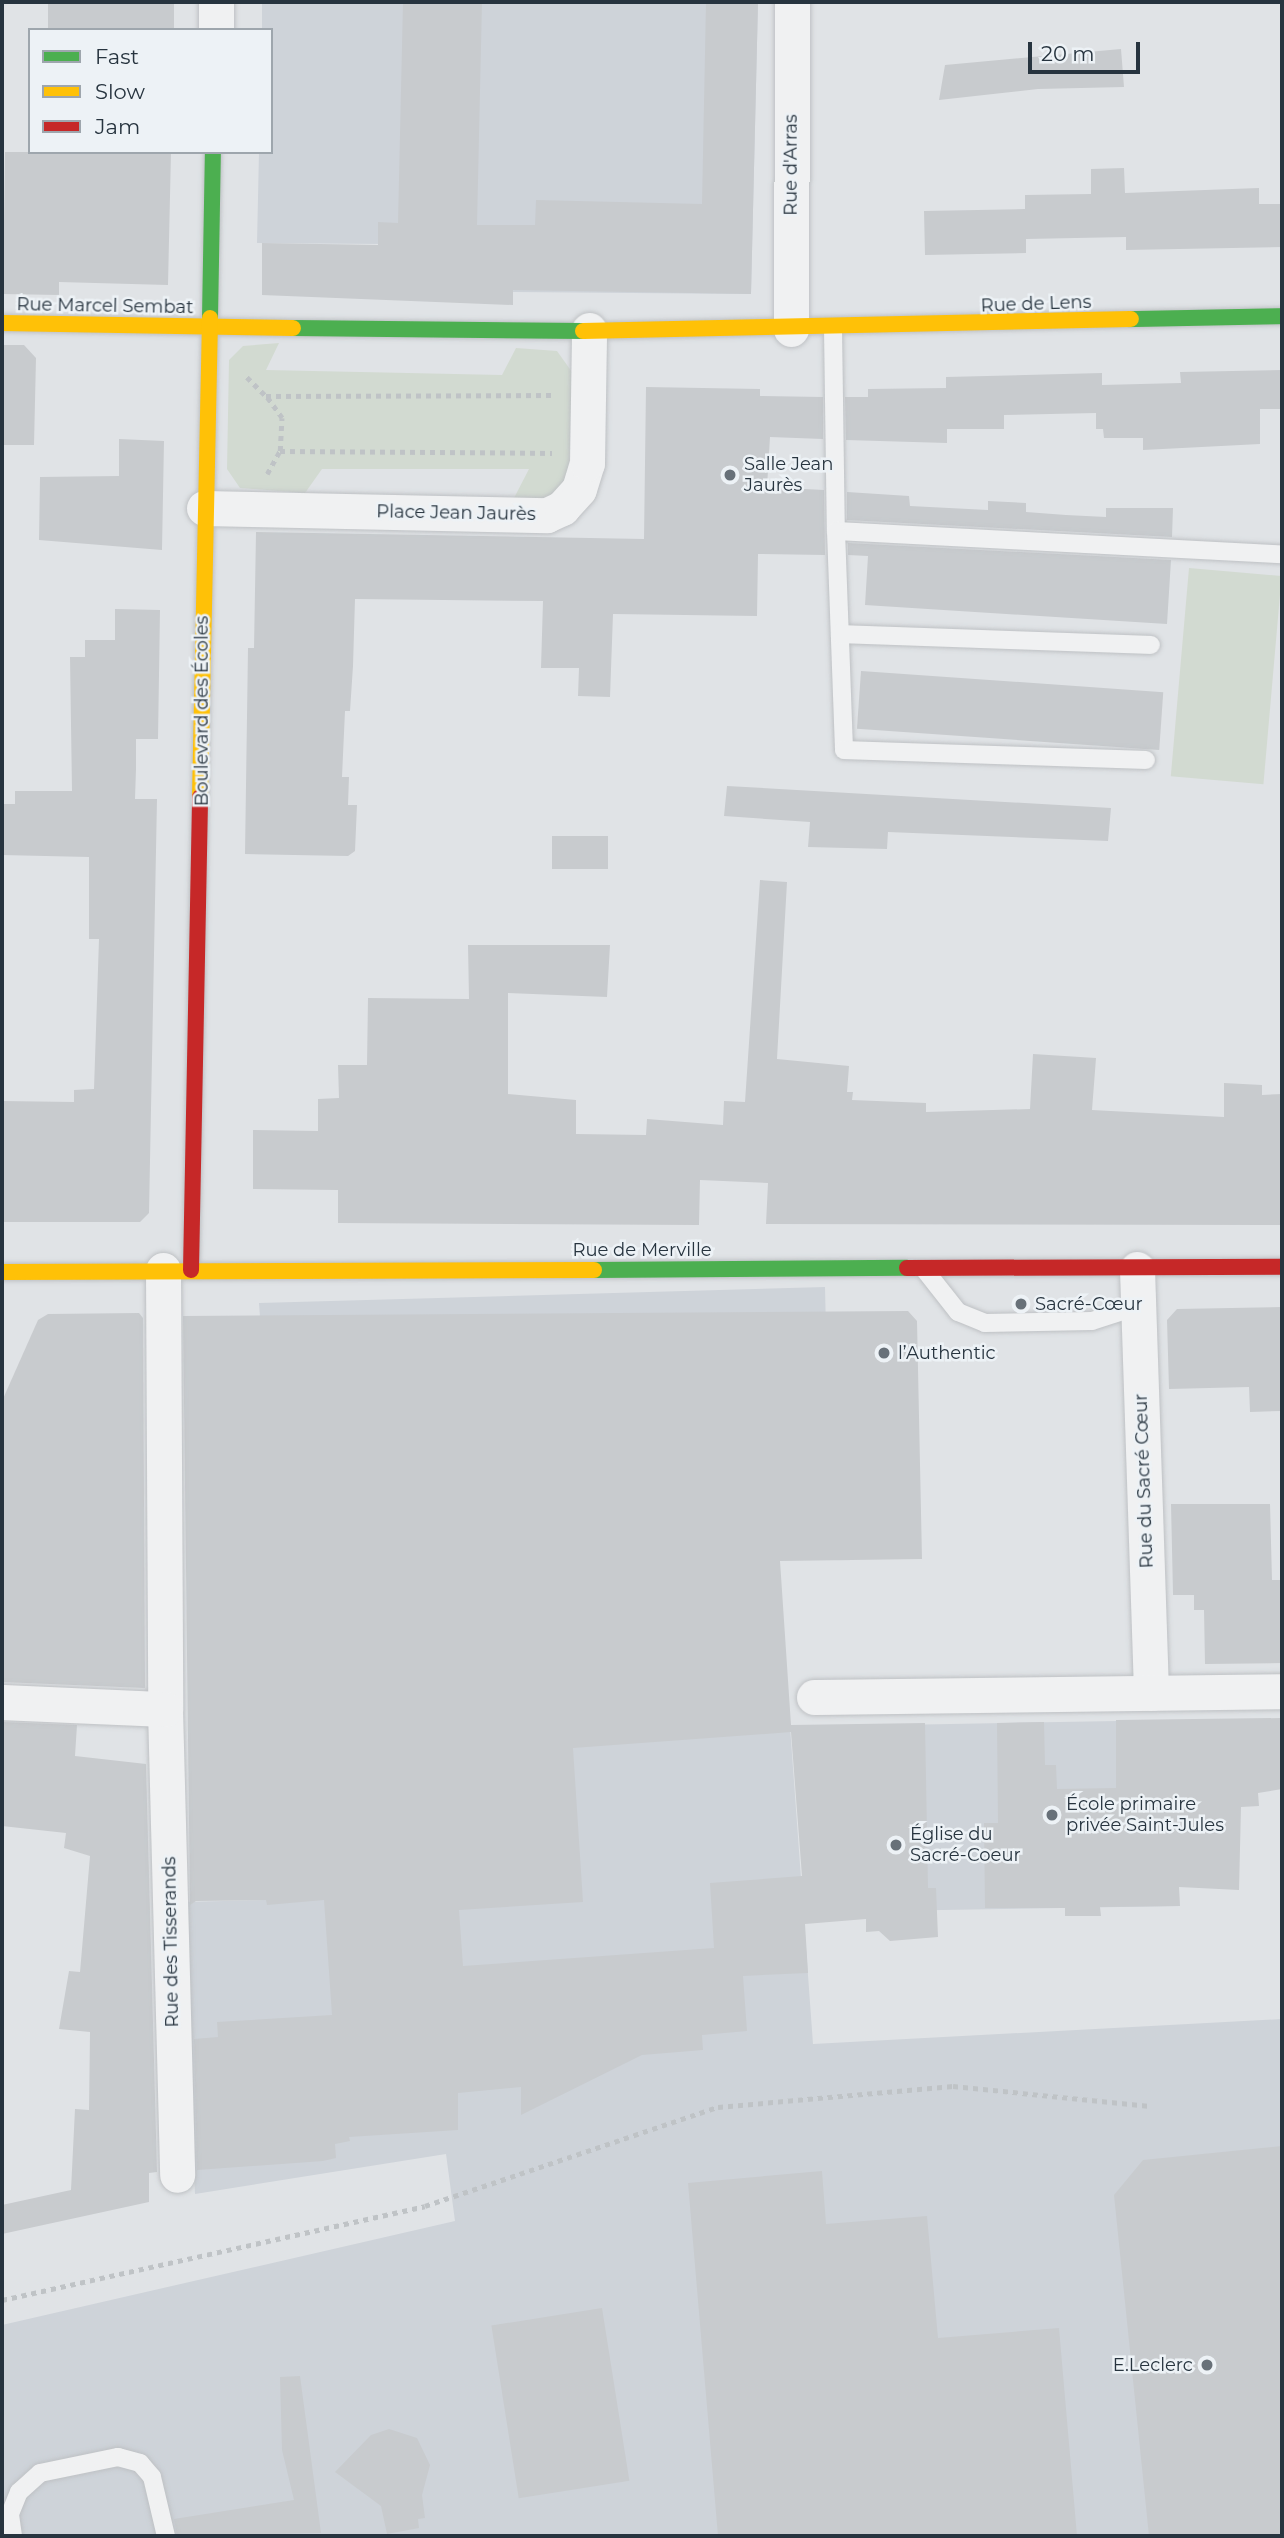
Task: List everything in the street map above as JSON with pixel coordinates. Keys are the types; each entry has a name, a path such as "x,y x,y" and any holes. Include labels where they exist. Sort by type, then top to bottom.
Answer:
{"street":[{"path":"216,2 216,28"},
{"name":"Rue d'Arras","path":"791,329 792,2"},
{"name":"Boulevard des Écoles","path":"177,1270 204,508 213,154"},
{"name":"Rue de Lens","path":"791,329 1282,316"},
{"name":"Rue Marcel Sembat","path":"2,323 208,327"},
{"path":"208,327 791,329"},
{"name":"Place Jean Jaurès","path":"204,508 547,514 562,508 579,489 587,453 589,330"},
{"name":"Rue de Merville","path":"2,1272 1282,1267"},
{"name":"Rue du Sacré Cœur","path":"1137,1269 1151,1693"},
{"name":"Rue des Tisserands","path":"177,1270 165,1709 177,2175"},
{"path":"814,1697 1282,1691"},
{"path":"2,1702 165,1709"}],"lane":[{"path":"833,328 836,531 844,750 1146,760"},
{"path":"836,531 1282,554"},
{"path":"840,634 1151,645"},
{"path":"923,1269 958,1312 985,1322 1078,1323 1139,1306"},
{"path":"13,2536 10,2514 19,2492 40,2473 118,2457 140,2463 152,2477 166,2536"}],"path":[{"path":"245,328 246,376 266,396 282,418 280,451 247,508"},
{"path":"266,396 588,394"},
{"path":"280,451 587,453"},
{"path":"2,2300 425,2206 718,2107 953,2087 1150,2106"}],"shaded area":[{"path":"262,2 758,2 751,294 513,292 516,245 257,243 259,154 273,154 273,28 262,28"},
{"path":"279,343 266,370 502,375 516,348 557,351 572,372 569,478 549,498 514,498 529,469 322,469 305,493 240,488 227,469 229,360 243,346"},
{"path":"1189,568 1282,576 1263,784 1171,776"},
{"path":"825,1287 828,1417 768,1423 813,2044 1282,2019 1282,2536 2,2536 2,2325 455,2221 446,2154 195,2194 181,1902 265,1900 277,1560 259,1303"},
{"name":"École primaire privée Saint-Jules","path":"1176,1720 1179,1906 927,1910 924,1724"}],"building":[{"path":"48,2 174,2 174,28 48,28"},
{"path":"403,2 482,2 477,225 535,225 536,200 702,204 706,2 758,2 751,294 513,290 513,305 262,295 262,243 378,245 378,222 398,223"},
{"path":"1121,49 1124,87 1038,89 939,100 945,65"},
{"path":"5,152 171,154 168,285 59,282 59,295 3,294"},
{"path":"1124,168 1125,193 1259,188 1259,204 1282,204 1282,247 1126,250 1126,237 1026,239 1026,253 925,255 924,211 1025,209 1025,195 1091,194 1091,169"},
{"path":"3,345 24,345 36,358 34,445 2,445"},
{"path":"1282,370 1282,409 1260,409 1260,444 1143,450 1143,438 1104,438 1103,429 1096,429 1096,413 1004,415 1004,429 947,429 947,443 846,440 845,397 868,397 868,389 946,388 946,377 1102,373 1102,385 1181,383 1180,372"},
{"path":"646,387 760,389 760,396 823,397 823,439 770,437 767,487 824,490 825,555 758,554 757,616 613,614 610,697 578,696 579,668 541,668 543,601 355,599 350,711 345,711 342,777 349,777 348,805 357,805 355,851 348,856 245,854 248,648 254,648 256,532 644,539"},
{"path":"119,439 164,441 162,550 39,540 40,477 119,476"},
{"path":"847,492 909,496 910,506 988,510 988,501 1026,503 1026,512 1106,517 1106,508 1173,508 1172,537 847,520"},
{"path":"848,543 1171,560 1167,624 865,605 868,556 848,555"},
{"path":"115,609 160,610 158,739 136,739 135,799 157,799 149,1213 140,1222 2,1222 2,1101 74,1102 74,1090 94,1089 99,939 89,939 89,857 2,855 2,804 15,804 15,791 72,791 70,657 85,657 85,640 115,640"},
{"path":"861,671 1163,692 1159,750 857,729"},
{"path":"727,786 1111,808 1108,841 888,832 887,849 808,847 810,822 724,816"},
{"path":"552,836 608,836 608,869 552,869"},
{"path":"760,880 787,882 777,1059 849,1066 847,1092 853,1092 852,1100 926,1103 926,1112 1030,1109 1033,1054 1096,1058 1092,1110 1224,1117 1224,1083 1262,1085 1262,1095 1282,1094 1282,1225 766,1224 768,1183 700,1180 699,1225 338,1223 338,1190 253,1189 253,1130 318,1131 318,1099 339,1098 338,1065 367,1065 368,998 469,999 468,945 610,945 607,997 508,993 508,1094 576,1100 576,1134 646,1135 647,1119 723,1125 724,1101 745,1102"},
{"path":"1282,1307 1281,1411 1250,1412 1249,1387 1169,1389 1167,1320 1177,1309"},
{"path":"908,1311 917,1321 922,1559 780,1561 791,1725 925,1723 928,1888 936,1888 938,1937 890,1941 879,1931 866,1932 866,1919 805,1924 808,1973 743,1976 747,2031 702,2035 703,2050 642,2055 521,2115 521,2087 458,2093 458,2130 349,2137 350,2141 335,2144 336,2158 323,2161 197,2170 194,2039 218,2037 217,2022 332,2015 324,1900 267,1905 266,1900 196,1901 190,1905 183,1316","holes":["791,1732 802,1876 710,1883 714,1948 463,1966 459,1910 583,1902 573,1748"]},
{"path":"139,1313 143,1318 145,1688 2,1682 2,1401 38,1320 48,1314"},
{"path":"1171,1504 1270,1504 1272,1580 1282,1580 1282,1663 1205,1664 1204,1610 1194,1610 1194,1595 1173,1595"},
{"name":"École primaire privée Saint-Jules","path":"1282,1718 1282,1789 1258,1793 1259,1806 1241,1807 1239,1890 1179,1887 1180,1906 1100,1907 1101,1916 1065,1916 1065,1908 985,1908 984,1823 998,1823 997,1723 1044,1722 1045,1765 1056,1765 1057,1789 1116,1788 1116,1720"},
{"path":"2,1722 77,1725 75,1756 146,1764 157,2172 149,2173 149,2202 2,2234 2,2205 71,2190 75,2109 89,2110 90,2032 59,2029 69,1971 80,1972 90,1856 64,1848 66,1833 2,1826"},
{"name":"E.Leclerc","path":"1282,2146 1282,2536 1149,2536 1114,2195 1143,2160"},
{"path":"822,2171 826,2224 927,2216 938,2338 1059,2328 1077,2536 718,2536 688,2183"},
{"path":"602,2308 629,2481 519,2498 491,2326"},
{"path":"300,2376 321,2533 177,2536 174,2519 294,2500 282,2450 280,2377"},
{"path":"389,2429 417,2438 430,2465 422,2495 425,2518 418,2519 419,2528 387,2534 381,2506 335,2472 371,2435"}],"traffic: fast":[{"path":"210,318 213,154"},
{"path":"1131,319 1282,316"},
{"path":"293,328 583,331"},
{"path":"594,1270 907,1268"}],"traffic: slow":[{"path":"200,797 210,318"},
{"path":"583,331 1131,319"},
{"path":"2,323 293,328"},
{"path":"2,1272 594,1270"}],"traffic: jam":[{"path":"191,1270 200,797"},
{"path":"907,1268 1282,1267"}],"place":[{"name":"Salle Jean Jaurès","path":"730,475"},
{"name":"Sacré-Cœur","path":"1021,1304"},
{"name":"l’Authentic","path":"884,1353"},
{"name":"École primaire privée Saint-Jules","path":"1052,1815"},
{"name":"Église du Sacré-Coeur","path":"896,1845"},
{"name":"E.Leclerc","path":"1207,2365"}]}
